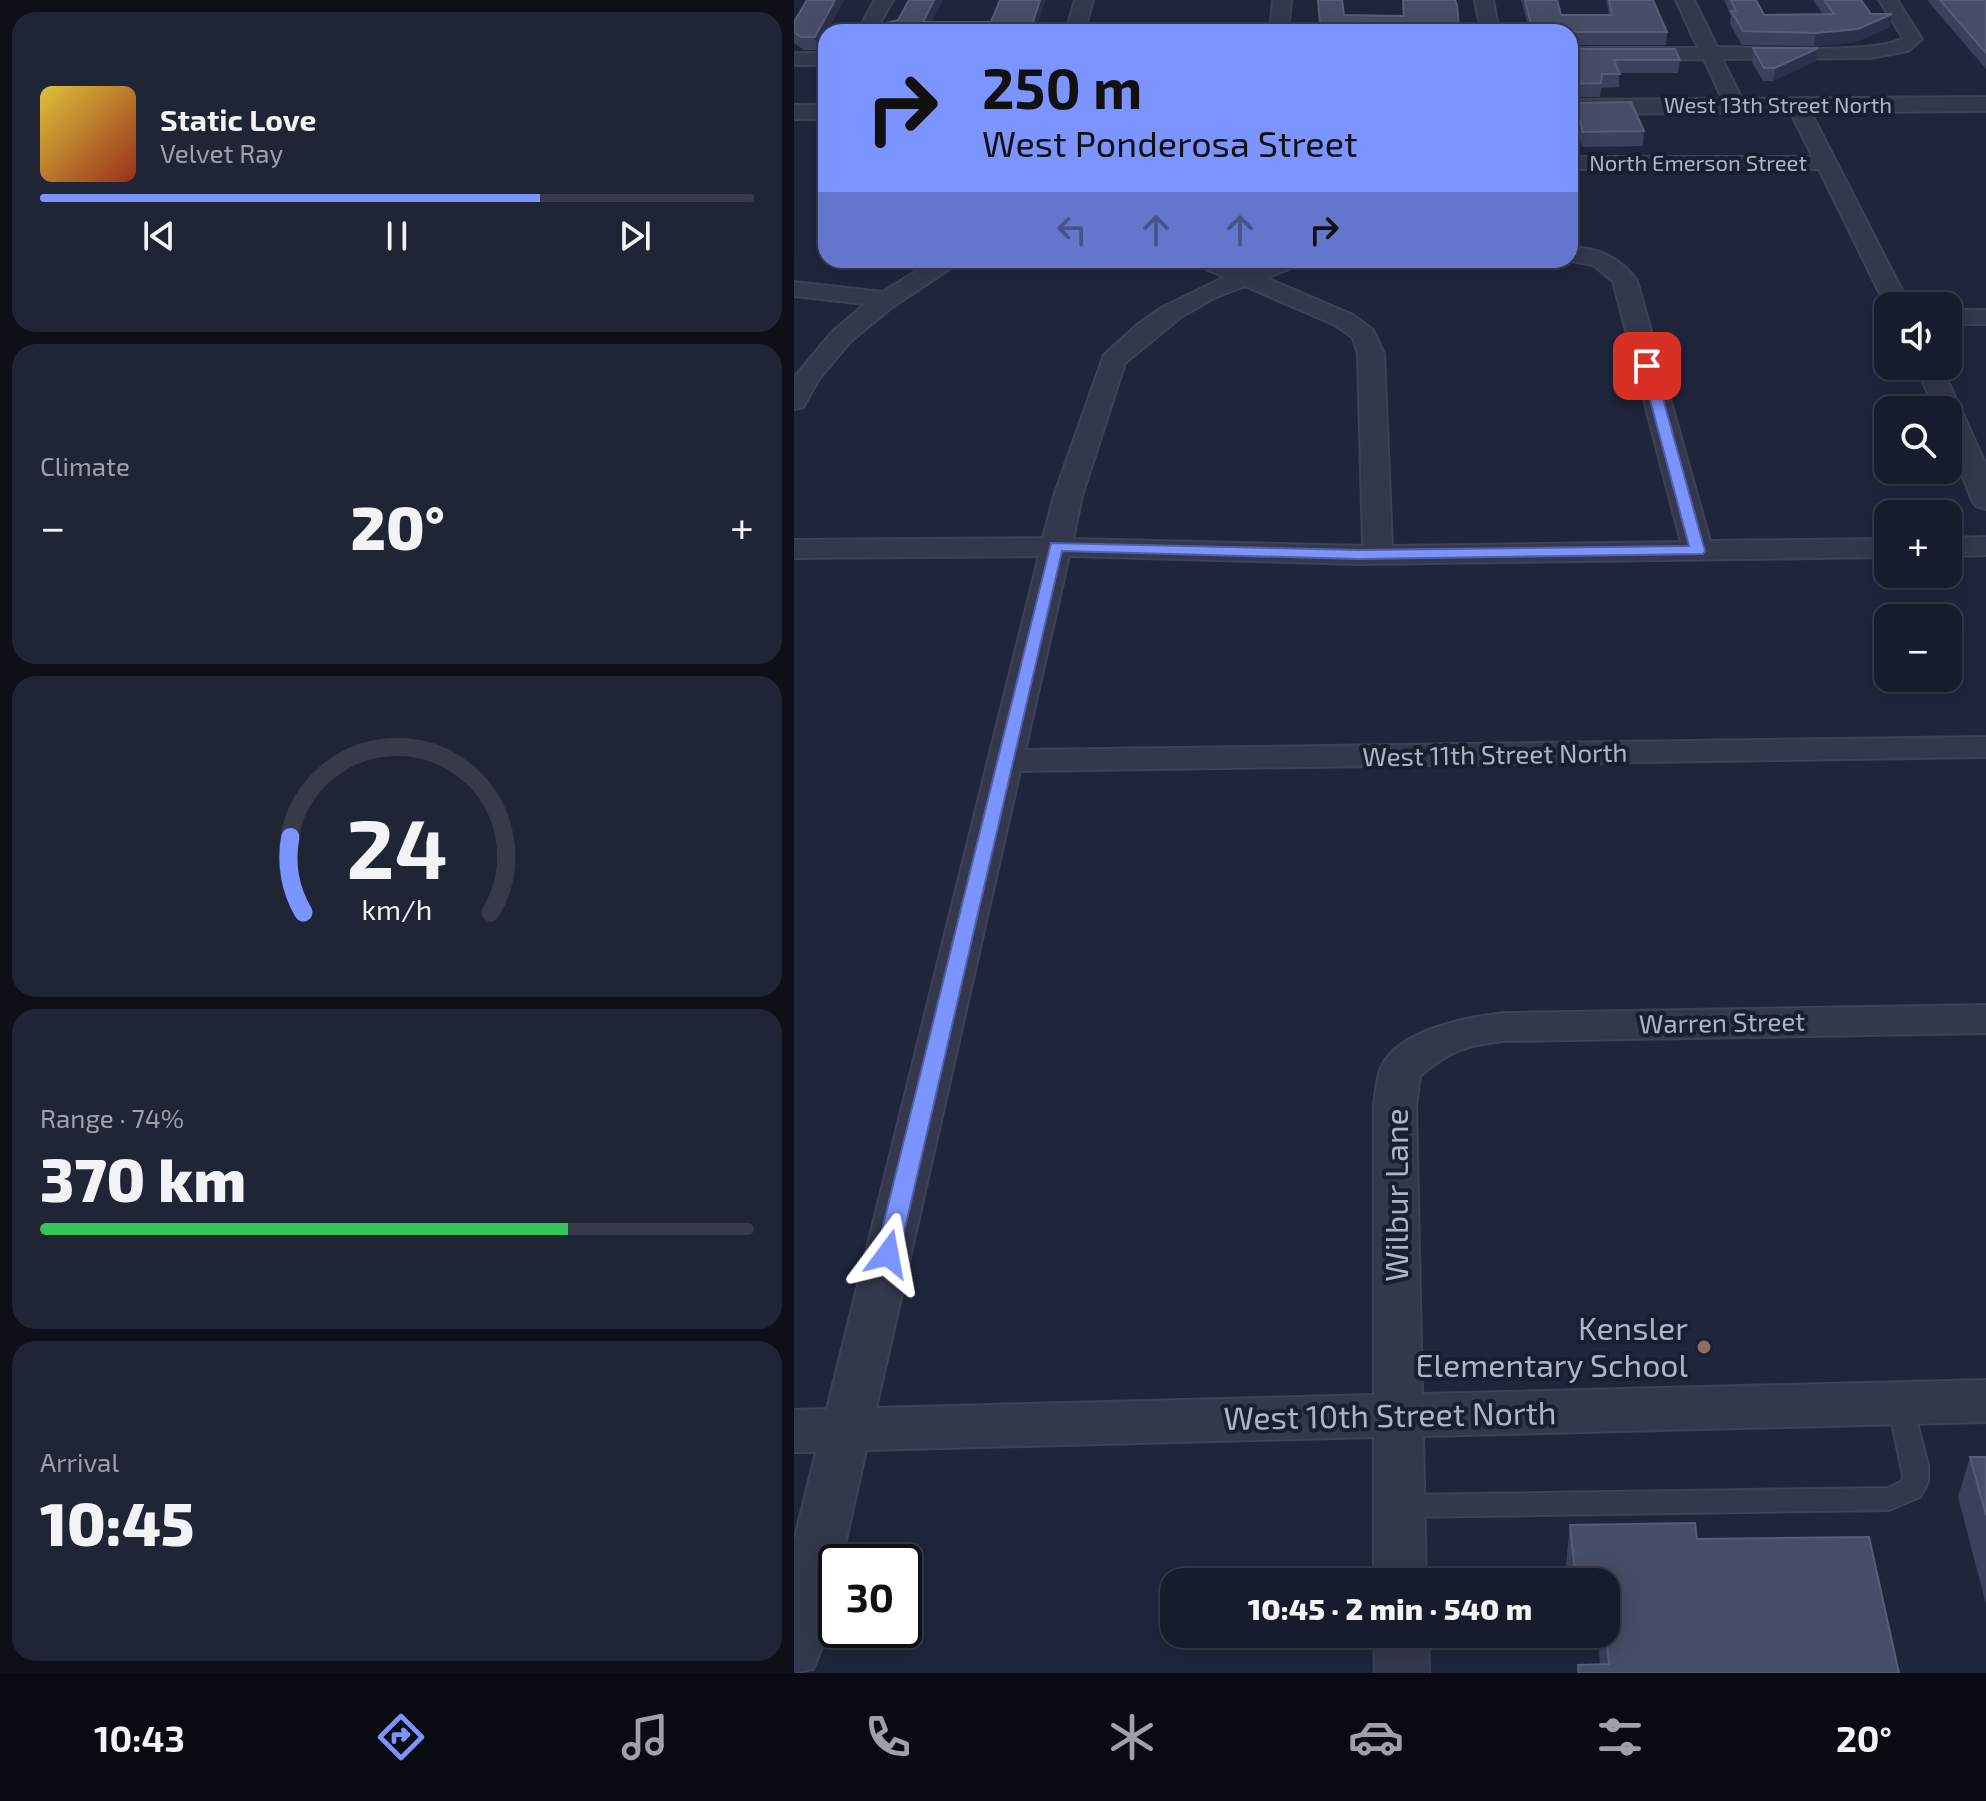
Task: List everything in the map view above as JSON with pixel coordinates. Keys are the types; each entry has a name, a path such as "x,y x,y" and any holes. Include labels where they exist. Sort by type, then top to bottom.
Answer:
{"street":[{"path":"870,24 884,0"},
{"path":"1077,24 1084,0"},
{"path":"1280,24 1282,0"},
{"path":"1484,0 1488,24"},
{"path":"1685,0 1735,105"},
{"path":"1578,54 1870,52 1902,47 1913,39 1888,0"},
{"path":"794,59 818,59"},
{"name":"West 13th Street North","path":"1578,107 1986,104"},
{"path":"1797,105 1891,292"},
{"path":"794,112 818,112"},
{"name":"North Emerson Street","path":"1578,163 1826,163"},
{"path":"1578,256 1601,260 1617,268 1625,281 1698,551"},
{"path":"794,401 807,376 822,357 885,299 937,268"},
{"path":"1223,268 1344,320 1364,335 1371,354 1378,554"},
{"path":"794,1651 1068,496 1113,360 1146,330 1172,312 1269,268"},
{"path":"794,289 885,299"},
{"path":"1962,317 1986,317"},
{"path":"1935,380 1986,500"},
{"path":"794,549 1056,546 1378,554 1874,548"},
{"path":"1962,547 1986,546"},
{"name":"West 11th Street North","path":"1004,761 1986,747"},
{"name":"Warren Street","path":"1458,1032 1504,1027 1986,1019"},
{"name":"Wilbur Lane","path":"1400,1568 1395,1105 1400,1070 1426,1048 1458,1032"},
{"name":"West 10th Street North","path":"794,1431 1986,1401"},
{"path":"1401,1648 1402,1673"}],"lane":[{"path":"1399,1506 1889,1499 1910,1491 1915,1482 1916,1471 1900,1404"}],"building":[{"path":"807,0 835,0 822,24 818,24 815,37 801,37 794,32 794,22"},
{"path":"909,0 934,0 923,22 991,22 1000,0 1040,0 1032,24 882,24 898,20"},
{"path":"1318,0 1342,0 1344,15 1404,16 1403,0 1455,0 1459,24 1312,23 1320,23"},
{"path":"1525,0 1557,0 1561,15 1612,15 1609,0 1653,0 1667,32 1578,32 1578,24 1531,24"},
{"path":"1731,0 1756,0 1764,15 1834,14 1824,0 1861,0 1871,14 1892,14 1858,29 1816,33 1743,31 1731,11 1736,11"},
{"path":"1940,0 1986,0 1986,53"},
{"path":"1753,48 1818,48 1775,68 1764,68"},
{"path":"1578,49 1675,49 1680,60 1614,60 1620,74 1602,74 1601,83 1578,84"},
{"path":"1631,102 1644,131 1583,132 1578,103"},
{"path":"1970,1457 1986,1457 1986,1515"},
{"path":"1695,1523 1697,1539 1869,1537 1899,1673 1579,1673 1578,1665 1609,1664 1607,1648 1620,1648 1620,1568 1575,1568 1570,1525"}],"place":[{"name":"Kensler Elementary School","path":"1704,1347"}],"route":[{"path":"888,1254 1056,546 1359,555 1698,551 1647,366"}]}
